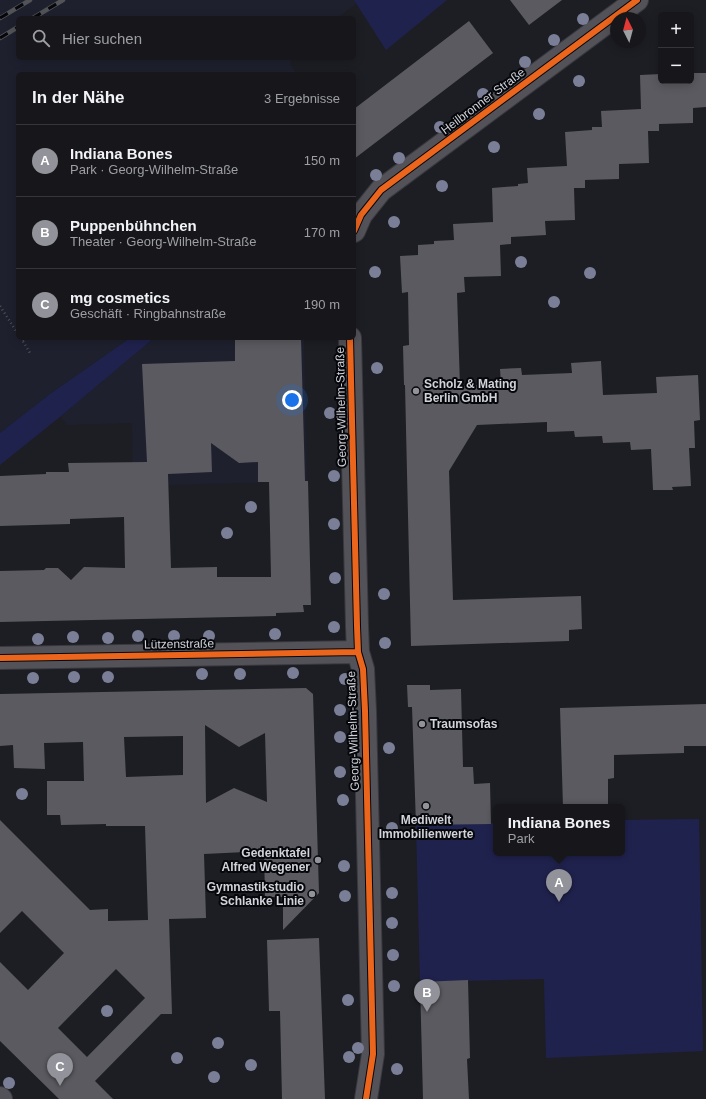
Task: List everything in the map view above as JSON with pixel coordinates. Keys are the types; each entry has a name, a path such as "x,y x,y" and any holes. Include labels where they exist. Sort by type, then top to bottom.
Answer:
{"street":[{"name":"Heilbronner Straße","path":"356,226 361,215 381,190 637,0"},
{"name":"Georg-Wilhelm-Straße","path":"350,340 358,652 363,669 365,711 373,1048 366,1099"},
{"name":"Lützenstraße","path":"0,658 358,652"}],"path":[{"path":"0,306 16,331"},
{"path":"22,340 30,352"}],"shaded area":[{"path":"0,0 354,0 356,4 340,16 16,16 16,60 290,60 290,64 296,72 16,72 16,340 127,340 50,394 0,433"},
{"path":"354,0 447,0 386,50"},
{"path":"127,340 152,340 0,465 0,433 50,394"},
{"path":"152,340 304,340 307,481 133,486 132,423 67,425 61,416"},
{"path":"699,819 703,1051 546,1058 544,979 420,982 416,825 493,823 493,856 625,856 625,820"}],"building":[{"path":"510,0 562,0 529,25"},
{"path":"469,21 493,53 356,157 356,107"},
{"path":"694,73 706,73 706,107 693,108 693,123 659,124 659,131 648,131 649,163 619,164 619,179 585,180 585,188 574,188 575,220 545,221 546,235 511,237 511,244 500,245 501,276 464,277 465,292 457,293 460,386 501,384 500,369 521,368 522,375 572,373 571,363 601,361 603,395 657,393 656,377 698,375 700,420 694,421 695,448 689,448 691,486 672,487 673,490 653,490 651,449 631,450 630,442 603,443 602,436 575,437 574,431 547,432 547,422 477,425 449,471 453,600 581,596 582,629 569,630 569,641 411,646 403,346 409,345 408,292 402,293 400,256 418,255 418,245 434,244 434,241 454,240 453,224 493,222 492,188 518,186 518,184 528,183 527,168 567,166 565,132 592,130 592,127 602,127 601,111 641,109 640,75 658,74 658,84 694,84"},
{"path":"235,340 301,340 305,481 308,481 311,605 303,605 304,612 276,613 276,616 0,622 0,571 44,570 46,568 58,568 71,580 84,567 125,568 124,517 70,519 70,524 0,526 0,476 46,474 46,472 69,472 68,463 147,462 142,364 235,361","holes":["211,443 239,463 258,462 258,482 269,482 271,577 217,577 217,567 171,568 168,474 212,472"]},
{"path":"407,685 430,685 430,690 461,689 463,767 473,767 474,784 490,783 491,824 416,825 412,707 408,707"},
{"path":"306,688 313,694 319,893 283,930 283,897 265,897 264,851 204,854 206,918 169,919 172,1014 161,1014 95,1081 113,1099 59,1099 0,1041 0,962 28,990 64,953 22,911 0,933 0,820 90,910 108,909 108,921 148,920 145,826 106,826 106,824 61,825 60,815 47,815 47,781 84,781 83,742 44,743 45,769 14,768 13,745 0,746 0,694","holes":["205,725 239,747 265,733 267,802 234,788 206,803","183,736 183,775 126,777 124,737","116,969 145,998 87,1057 58,1028"]},
{"path":"706,704 706,746 684,746 684,753 614,755 614,778 608,779 608,804 563,804 560,708"},
{"path":"319,938 325,1099 282,1099 280,1011 269,1011 267,940"},
{"path":"468,980 470,1058 467,1059 469,1099 423,1099 420,982"}],"railway":[{"path":"0,18 30,0"},
{"path":"36,16 63,0"},
{"path":"0,38 16,28"}],"cycle path":[{"path":"356,226 361,215 381,190 637,0"},
{"path":"350,340 358,652 363,669 365,711 373,1054 366,1099"},
{"path":"0,658 358,652"}],"place":[{"name":"Scholz & Mating Berlin GmbH","path":"416,391"},
{"name":"Traumsofas","path":"422,724"},
{"name":"Mediwelt Immobilienwerte","path":"426,806"},
{"name":"Gedenktafel Alfred Wegener","path":"318,860"},
{"name":"Gymnastikstudio Schlanke Linie","path":"312,894"},
{"name":"Indiana Bones","path":"559,902"},
{"name":"Puppenbühnchen","path":"427,1012"},
{"name":"mg cosmetics","path":"60,1086"}]}
